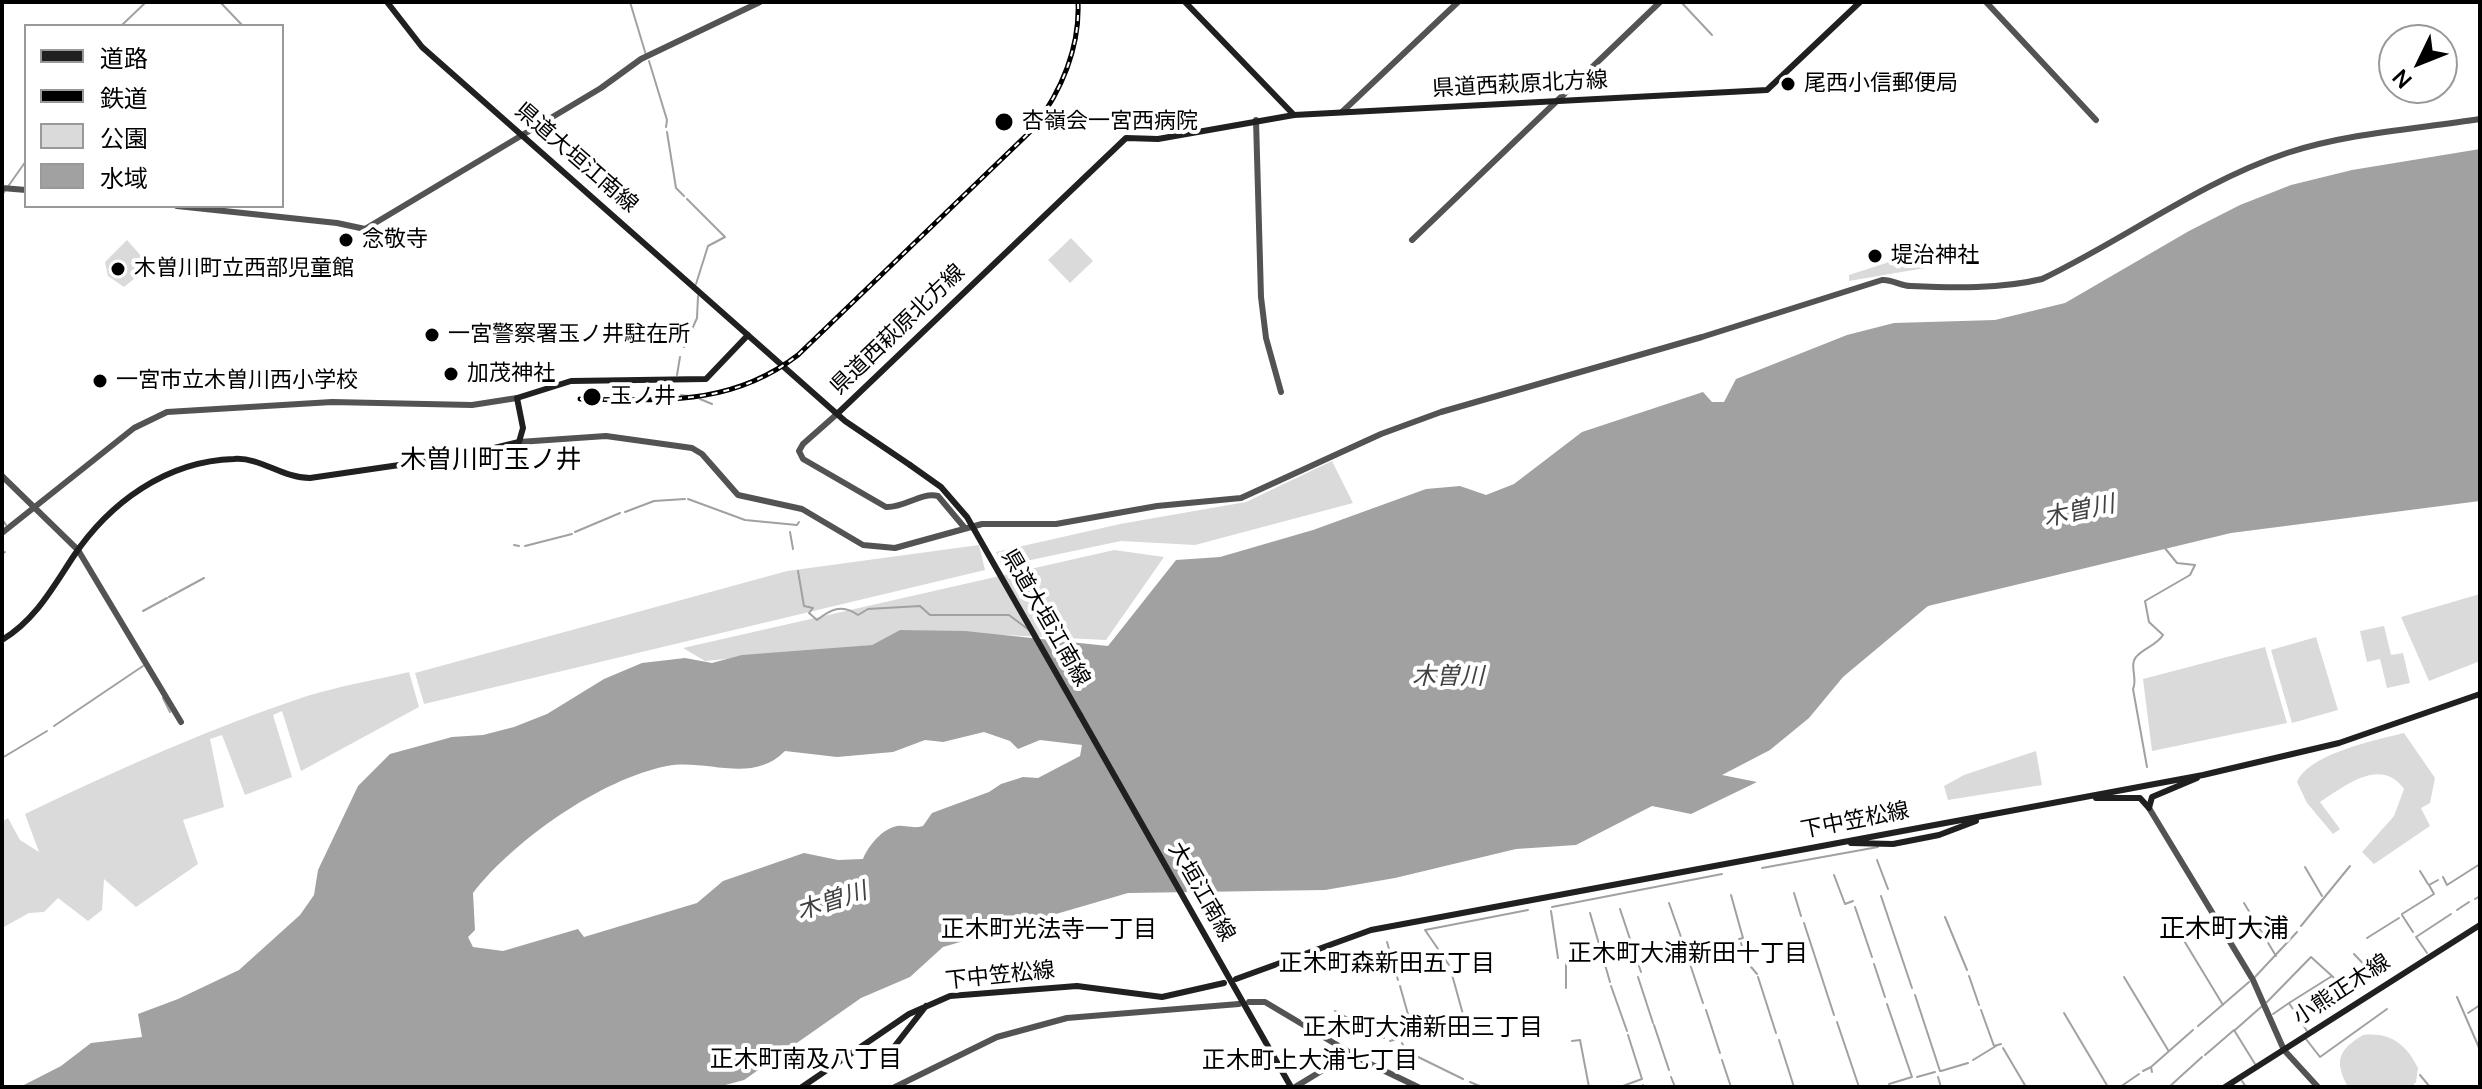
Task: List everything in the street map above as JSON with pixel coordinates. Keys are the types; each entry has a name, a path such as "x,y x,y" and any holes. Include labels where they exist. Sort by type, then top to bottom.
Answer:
{"main road":[{"name":"県道大垣江南線","path":"387,2 416,41 748,335"},
{"path":"1185,2 1294,115"},
{"name":"県道西萩原北方線","path":"748,335 837,414 1126,138 1158,139 1294,115 1767,90 1860,2"},
{"path":"2,640 40,608 78,550 105,517 134,492 192,466 240,458 284,475 310,478 461,456 519,442 523,428 517,398 571,381 706,379 748,335"},
{"name":"県道大垣江南線","path":"837,414 941,487 967,517 1080,715"},
{"name":"下中笠松線","path":"1236,979 1371,930 2203,775 2339,743 2480,694"},
{"name":"大垣江南線","path":"1080,715 1293,1087"},
{"path":"2149,808 2152,797 2203,775"},
{"path":"2077,798 2140,798 2149,808"},
{"path":"1837,842 1893,844 1939,835 1982,816"},
{"name":"小熊正木線","path":"2225,1087 2480,925"},
{"name":"下中笠松線","path":"802,1087 927,1004 950,996 1077,986 1162,997 1224,983"},
{"path":"894,1047 927,1004"}],"street":[{"path":"196,208 337,223 365,229 607,84 641,59 760,2"},
{"path":"1342,112 1458,2"},
{"path":"1412,240 1660,2"},
{"path":"1986,2 2096,120"},
{"path":"519,442 606,436 692,448 702,454 738,495 802,509 871,547 895,548 964,527 996,522 1056,524 1157,506 1241,498 1299,470 1431,416 1702,337 1882,280 1900,286 1930,287 2010,285 2042,279 2243,171 2286,154 2347,139 2480,119"},
{"path":"1256,120 1261,297 1266,338 1281,392"},
{"path":"2,188 24,190"},
{"path":"2,533 141,423 182,408 357,402 472,405 517,398"},
{"path":"837,414 803,444 799,451 803,459 886,507 901,506 925,495 938,496 964,527"},
{"path":"2,476 37,506 78,550 181,722"},
{"path":"2149,808 2253,980 2284,1050 2318,1087"},
{"path":"1249,1002 1265,1002 1351,1053 1418,1087"},
{"path":"895,1087 997,1037 1067,1018 1239,1004"},
{"path":"1293,1087 1351,1053"}],"green space":[{"path":"1071,238 1093,261 1070,283 1048,260"},
{"path":"127,240 150,266 124,287 108,276 105,262"},
{"path":"1910,246 1928,260 1925,268 1849,281 1849,275 1886,263"},
{"path":"1332,461 1353,503 1195,545 1121,541 1002,566 996,552 1120,524 1246,502"},
{"path":"979,545 985,570 424,704 415,673 787,571"},
{"path":"1114,550 1164,557 1106,640 901,630 872,645 705,661 683,648"},
{"path":"2480,594 2480,661 2429,681 2401,617"},
{"path":"2384,626 2391,655 2403,653 2410,683 2387,688 2380,659 2367,662 2360,631"},
{"path":"2316,637 2338,710 2292,723 2271,650"},
{"path":"2265,647 2287,723 2152,751 2143,679"},
{"path":"409,672 419,707 301,771 282,711 273,715 292,777 245,795 222,735 210,739 224,807 183,820 198,864 136,907 104,879 102,910 88,921 58,898 44,912 29,913 2,928 2,822 8,818 20,840 39,852 25,814 164,750 271,708 319,692"},
{"path":"2404,733 2435,778 2430,803 2421,808 2430,826 2374,864 2362,852 2394,816 2404,789 2394,779 2373,775 2340,789 2320,802 2340,829 2333,834 2307,803 2297,782 2304,772 2328,756"},
{"path":"2036,751 2042,785 1948,800 1944,786 1964,775"},
{"path":"2363,1035 2390,1038 2403,1046 2418,1068 2416,1082 2411,1087 2348,1087 2341,1070 2341,1057 2348,1046"}],"water":[{"name":"木曽川","path":"2480,149 2480,501 2231,533 1928,606 1843,677 1809,718 1770,750 1722,775 1757,782 1691,814 1652,806 1576,845 1516,849 1395,878 1325,890 1128,893 943,947 910,977 861,998 744,1080 718,1087 20,1087 61,1066 91,1043 142,1037 138,1014 239,970 300,915 314,895 318,870 358,786 390,754 452,737 483,735 514,727 547,714 604,679 642,663 685,658 712,663 742,655 872,645 900,630 965,631 1108,646 1176,560 1220,557 1313,530 1426,489 1460,486 1486,495 1514,484 1582,432 1703,392 1712,402 1724,402 1736,379 1847,335 1894,323 1995,320 2065,303 2240,205 2291,185 2352,170","holes":["984,732 1010,741 1018,749 1040,740 1082,745 1080,756 1038,778 1023,777 1001,784 989,792 932,813 923,826 891,828 876,839 863,859 838,860 804,853 723,881 697,903 584,937 578,929 503,951 473,947 468,937 475,930 473,893 511,853 561,814 641,773 682,764 743,769 758,767 785,751 837,757 893,752 925,740 943,742"]}],"waterway":[{"path":"123,24 146,2"},
{"path":"220,2 241,24"},
{"path":"630,2 646,55"},
{"path":"1681,2 1712,35"},
{"path":"649,61 667,120 666,127"},
{"path":"667,132 676,188 684,196"},
{"path":"2,195 24,164"},
{"path":"687,199 725,237 708,246 696,284"},
{"path":"684,347 697,318 698,296"},
{"path":"677,375 680,357"},
{"path":"681,395 696,397"},
{"path":"700,399 712,404"},
{"path":"625,512 654,501 685,499"},
{"path":"688,499 745,520 797,525 799,522"},
{"path":"575,532 620,513"},
{"path":"2,519 6,525"},
{"path":"790,532 793,549"},
{"path":"525,546 572,534"},
{"path":"514,545 519,546"},
{"path":"2147,767 2133,689 2133,664 2139,654 2163,635 2149,622 2145,601 2190,575 2195,565 2177,563 2164,547"},
{"path":"798,571 804,606 813,608 809,613 817,620 836,609 847,609 858,615 868,609 920,606 930,615 1009,615 1029,630"},
{"path":"169,597 204,578"},
{"path":"143,611 167,598"},
{"path":"54,726 143,666"},
{"path":"163,698 170,712"},
{"path":"2,758 47,731"},
{"path":"1762,868 1878,847"},
{"path":"1877,860 1888,889"},
{"path":"2443,877 2447,885 2480,864"},
{"path":"2301,926 2350,866"},
{"path":"2305,867 2322,896"},
{"path":"2420,871 2428,884"},
{"path":"1552,907 1722,874"},
{"path":"1834,875 1845,904 1853,901"},
{"path":"2402,914 2434,894 2429,885 2438,880"},
{"path":"1794,893 1801,916"},
{"path":"1731,895 1743,938 1739,939"},
{"path":"1881,896 1912,988"},
{"path":"2475,899 2480,896"},
{"path":"2457,910 2469,902"},
{"path":"1669,903 1687,954"},
{"path":"2244,903 2276,956"},
{"path":"1855,907 1872,957"},
{"path":"1620,909 1641,972"},
{"path":"1449,965 1425,930 1528,910"},
{"path":"1551,911 1558,958"},
{"path":"1590,913 1610,982"},
{"path":"2427,953 2416,937 2451,914"},
{"path":"2402,915 2413,932"},
{"path":"1945,917 1967,970"},
{"path":"2367,938 2399,918"},
{"path":"1804,923 1834,1015"},
{"path":"2255,977 2297,932"},
{"path":"2183,939 2223,1005"},
{"path":"1387,942 1398,980"},
{"path":"1741,943 1746,961 1757,974"},
{"path":"2354,954 2373,974 2355,992"},
{"path":"2267,1002 2311,957 2332,976"},
{"path":"1689,961 1703,1003"},
{"path":"1566,962 1566,988"},
{"path":"1874,964 1885,997"},
{"path":"1441,1022 1464,1018 1451,971"},
{"path":"1969,976 1979,1005"},
{"path":"2289,1003 2332,976 2351,995"},
{"path":"1638,977 1653,1023"},
{"path":"1758,977 1776,1033"},
{"path":"2124,977 2168,1050"},
{"path":"2198,1026 2249,982"},
{"path":"1400,986 1413,1032"},
{"path":"1611,986 1627,1031"},
{"path":"1915,995 1940,1071"},
{"path":"2457,997 2480,1050"},
{"path":"2273,1014 2289,1003 2307,1031"},
{"path":"1887,1004 1912,1077 1889,1084"},
{"path":"2468,1013 2480,1005"},
{"path":"2235,1030 2261,1007"},
{"path":"2306,1039 2320,1057 2387,1009"},
{"path":"1706,1010 1720,1053"},
{"path":"1981,1010 1994,1046 2001,1044"},
{"path":"1335,1011 1384,1038"},
{"path":"2064,1013 2108,1087"},
{"path":"1837,1022 1859,1087"},
{"path":"1400,1038 1435,1024"},
{"path":"1654,1025 1669,1070"},
{"path":"2151,1067 2193,1030"},
{"path":"2205,1055 2234,1030 2255,1064"},
{"path":"1620,1087 1642,1079 1628,1035"},
{"path":"1390,1041 1400,1038"},
{"path":"1572,1041 1580,1040 1589,1087"},
{"path":"1779,1040 1794,1087"},
{"path":"1402,1043 1406,1051 1463,1079"},
{"path":"1973,1060 1996,1046"},
{"path":"2003,1048 2026,1087"},
{"path":"2169,1087 2202,1057"},
{"path":"1722,1060 1731,1087"},
{"path":"1941,1071 1968,1063"},
{"path":"2143,1071 2151,1067 2152,1072"},
{"path":"1917,1077 1935,1072"},
{"path":"2120,1087 2139,1074"},
{"path":"2420,1075 2430,1087"},
{"path":"1671,1077 1675,1087"},
{"path":"1938,1077 1941,1087"},
{"path":"2242,1081 2246,1087"},
{"path":"1470,1082 1482,1087"}],"railway":[{"path":"580,399 667,399 720,392 747,384 798,355 1034,128 1053,99 1067,68 1076,36 1078,2"}],"place":[{"name":"尾西小信郵便局","path":"1788,84"},
{"name":"杏嶺会一宮西病院","path":"1004,122"},
{"name":"念敬寺","path":"346,240"},
{"name":"堤治神社","path":"1875,256"},
{"name":"木曽川町立西部児童館","path":"118,269"},
{"name":"一宮警察署玉ノ井駐在所","path":"432,335"},
{"name":"加茂神社","path":"451,374"},
{"name":"一宮市立木曽川西小学校","path":"100,381"},
{"name":"玉ノ井","path":"592,397"}],"district":[{"name":"木曽川町玉ノ井","path":"491,461"},
{"name":"正木町光法寺一丁目","path":"1049,930"},
{"name":"正木町大浦","path":"2224,930"},
{"name":"正木町大浦新田十丁目","path":"1688,954"},
{"name":"正木町森新田五丁目","path":"1387,964"},
{"name":"正木町大浦新田三丁目","path":"1423,1028"},
{"name":"正木町南及八丁目","path":"806,1060"},
{"name":"正木町上大浦七丁目","path":"1310,1061"}]}
